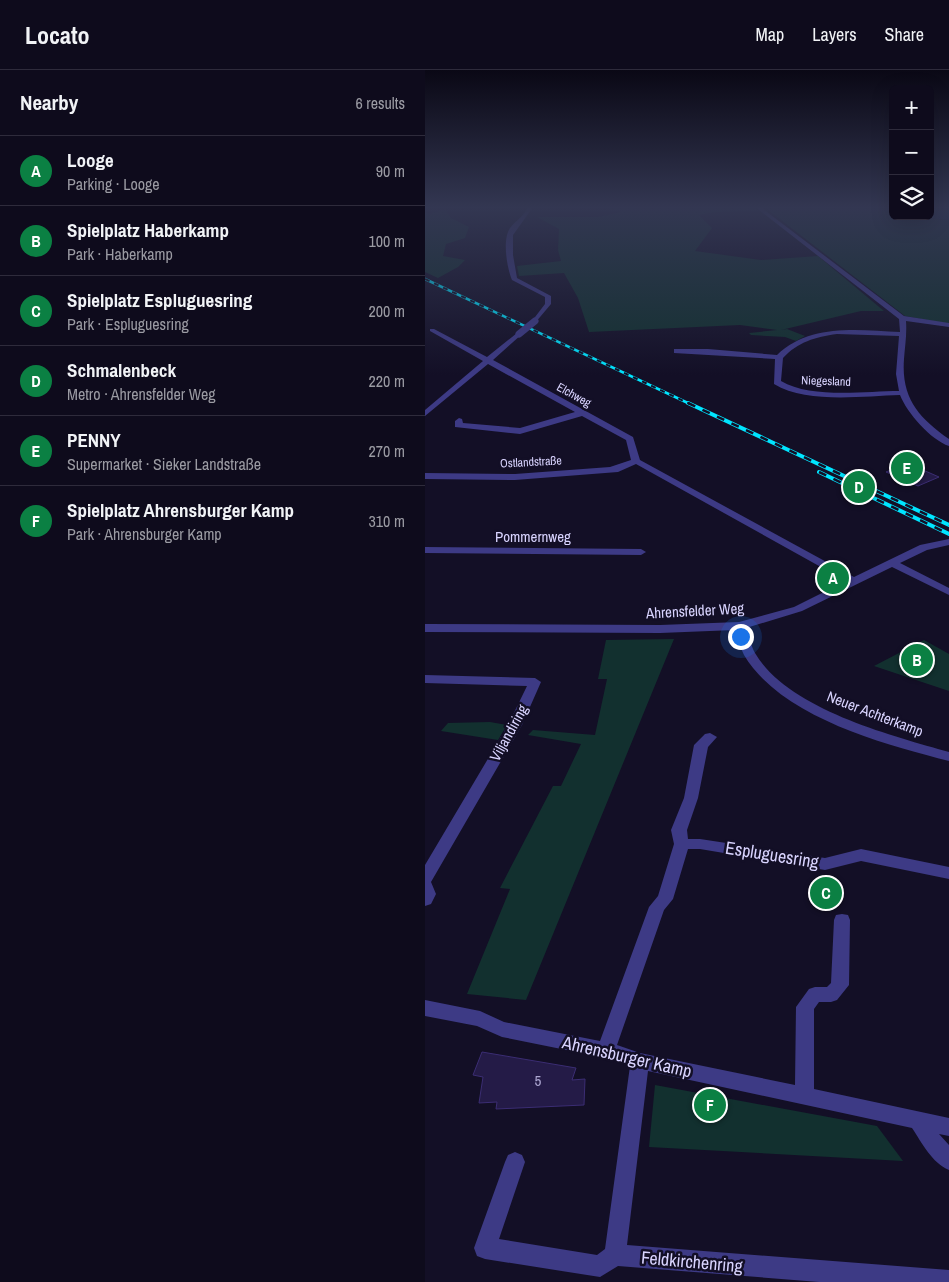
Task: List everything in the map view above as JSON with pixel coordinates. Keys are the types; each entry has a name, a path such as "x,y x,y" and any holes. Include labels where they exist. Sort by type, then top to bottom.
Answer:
{"street":[{"path":"425,414 535,321 548,304 548,296 514,279 512,263"},
{"path":"830,263 902,318 949,325"},
{"path":"902,318 903,334 898,370 901,393 921,423 949,443"},
{"name":"Elchweg","path":"432,330 630,439 636,461"},
{"path":"677,351 708,351 779,357 804,338 824,334 848,332 903,334"},
{"name":"Niegesland","path":"779,357 777,382 789,390 818,393 901,393"},
{"path":"459,420 459,424 470,427 520,431 582,413"},
{"path":"636,461 855,582"},
{"name":"Ostlandstraße","path":"425,476 515,477 609,470 636,461"},
{"name":"Ahrensfelder Weg","path":"425,628 651,630 739,626 798,609 924,548 946,543"},
{"name":"Pommernweg","path":"425,550 641,552"},
{"path":"893,563 949,592"},
{"name":"Neuer Achterkamp","path":"739,626 742,640 752,659 769,677 791,694 817,710 843,722 949,757"},
{"name":"Viljandiring","path":"425,679 535,682 515,725 425,879"},
{"path":"606,1050 657,908 665,899 682,844 679,830 691,798 701,745 709,737"},
{"name":"Espluguesring","path":"682,844 700,844 825,864 861,854 949,873"},
{"path":"425,886 428,894 425,900"},
{"path":"804,1096 805,1007 815,994 831,995 839,986 842,920"},
{"name":"Ahrensburger Kamp","path":"425,1008 480,1019 502,1029 606,1050 640,1061 949,1127"},
{"path":"615,1256 640,1061"},
{"path":"918,1120 933,1142 949,1160"},
{"name":"Feldkirchenring","path":"515,1162 485,1248 599,1266 615,1256 949,1281"}],"green space":[{"path":"425,263 462,263 438,278 425,272"},
{"path":"547,263 826,263 884,311 861,311 781,330 787,329 805,336 796,341 785,337 751,335 749,333 777,330 740,325 589,332 578,298 564,273 519,276 517,266"},
{"path":"836,263 949,263 949,324 905,316"},
{"path":"674,639 526,1000 467,994 510,889 500,888 553,786 561,786 581,744 528,735 533,730 595,735 607,679 598,679 606,640"},
{"path":"924,640 949,654 949,691 874,666"},
{"path":"490,722 507,725 498,740 441,731 448,723"},
{"path":"820,875 837,878 831,911 815,908"},
{"path":"655,1085 877,1126 903,1161 649,1147"}],"building":[{"path":"907,463 939,477 918,486 886,472"},
{"path":"482,1052 576,1068 572,1080 585,1079 584,1105 496,1109 497,1102 479,1103 483,1077 473,1075"}],"railway":[{"path":"425,279 690,404"},
{"path":"688,403 949,525"},
{"path":"819,472 949,534"}],"place":[{"name":"PENNY","path":"907,468"},
{"name":"Schmalenbeck","path":"859,487"},
{"name":"Looge","path":"833,578"},
{"name":"Spielplatz Haberkamp","path":"917,660"},
{"name":"Spielplatz Espluguesring","path":"826,893"},
{"name":"Spielplatz Ahrensburger Kamp","path":"710,1105"}]}
